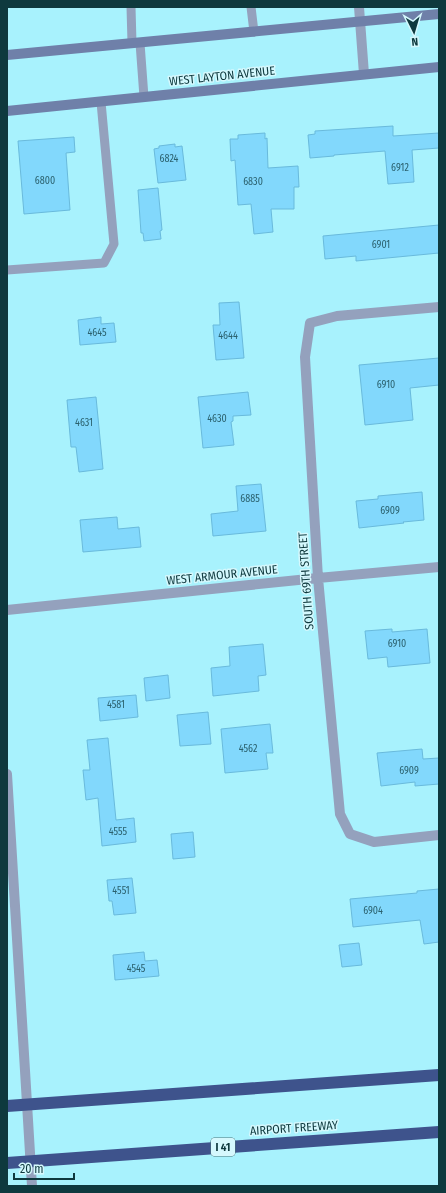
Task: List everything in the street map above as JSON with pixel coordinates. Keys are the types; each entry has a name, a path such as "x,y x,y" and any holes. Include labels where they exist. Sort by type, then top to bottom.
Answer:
{"highway":[{"path":"7,1106 439,1075"},
{"name":"AIRPORT FREEWAY","path":"7,1163 439,1132"}],"main road":[{"path":"7,55 439,14"},
{"name":"WEST LAYTON AVENUE","path":"7,111 439,67"}],"street":[{"path":"359,7 364,74"},
{"name":"SOUTH 69TH STREET","path":"439,307 337,316 310,323 305,358 318,578 340,814 350,834 374,842 439,835"},
{"name":"WEST ARMOUR AVENUE","path":"7,610 439,567"},
{"path":"7,774 32,1186"}],"lane":[{"path":"131,7 144,97"},
{"path":"251,7 254,32"},
{"path":"7,270 104,262 114,244 101,102"}],"building":[{"path":"393,126 393,136 439,133 439,148 412,150 414,182 388,184 385,151 310,158 308,135 315,134 315,131"},
{"path":"265,133 265,139 267,138 268,168 298,166 299,187 294,187 294,209 271,209 273,232 254,234 251,204 238,205 235,160 231,161 230,139 238,139 238,135"},
{"path":"74,137 75,152 66,153 70,210 24,214 18,141"},
{"path":"175,144 175,147 182,146 186,180 158,183 154,149 159,148 159,146"},
{"path":"158,188 162,230 160,231 161,239 144,241 143,233 141,233 138,190"},
{"path":"439,225 439,253 356,261 356,256 325,259 323,236"},
{"path":"239,302 244,358 216,360 213,325 220,325 219,303"},
{"path":"101,317 101,324 114,323 116,342 80,345 78,320"},
{"path":"439,358 439,385 410,388 413,420 365,425 359,365"},
{"path":"248,392 251,415 233,416 233,421 231,422 234,445 203,448 198,397"},
{"path":"96,397 103,469 79,472 76,447 71,447 67,400"},
{"path":"261,484 266,531 213,536 211,514 238,511 236,486"},
{"path":"422,492 424,520 359,528 356,501 378,499 378,496"},
{"path":"117,517 118,529 139,527 141,547 83,552 80,520"},
{"path":"392,629 392,632 427,629 430,663 388,667 387,657 368,659 365,631"},
{"path":"263,644 266,675 258,676 259,691 213,696 211,668 230,666 229,647"},
{"path":"168,675 170,698 146,701 144,678"},
{"path":"136,695 138,717 100,721 98,698"},
{"path":"208,712 211,744 180,746 177,715"},
{"path":"270,724 273,753 266,753 268,769 225,773 221,729"},
{"path":"108,738 116,820 134,818 136,842 102,846 98,798 86,800 83,770 90,770 87,740"},
{"path":"422,749 423,759 439,758 439,784 415,786 415,782 381,786 377,753"},
{"path":"193,832 195,857 173,859 171,834"},
{"path":"132,878 136,913 114,915 112,901 109,901 107,880"},
{"path":"439,889 439,942 424,944 420,920 353,927 350,899 417,893 417,891"},
{"path":"359,943 362,965 342,967 339,945"},
{"path":"144,952 145,961 157,960 159,976 115,980 113,955"}]}
